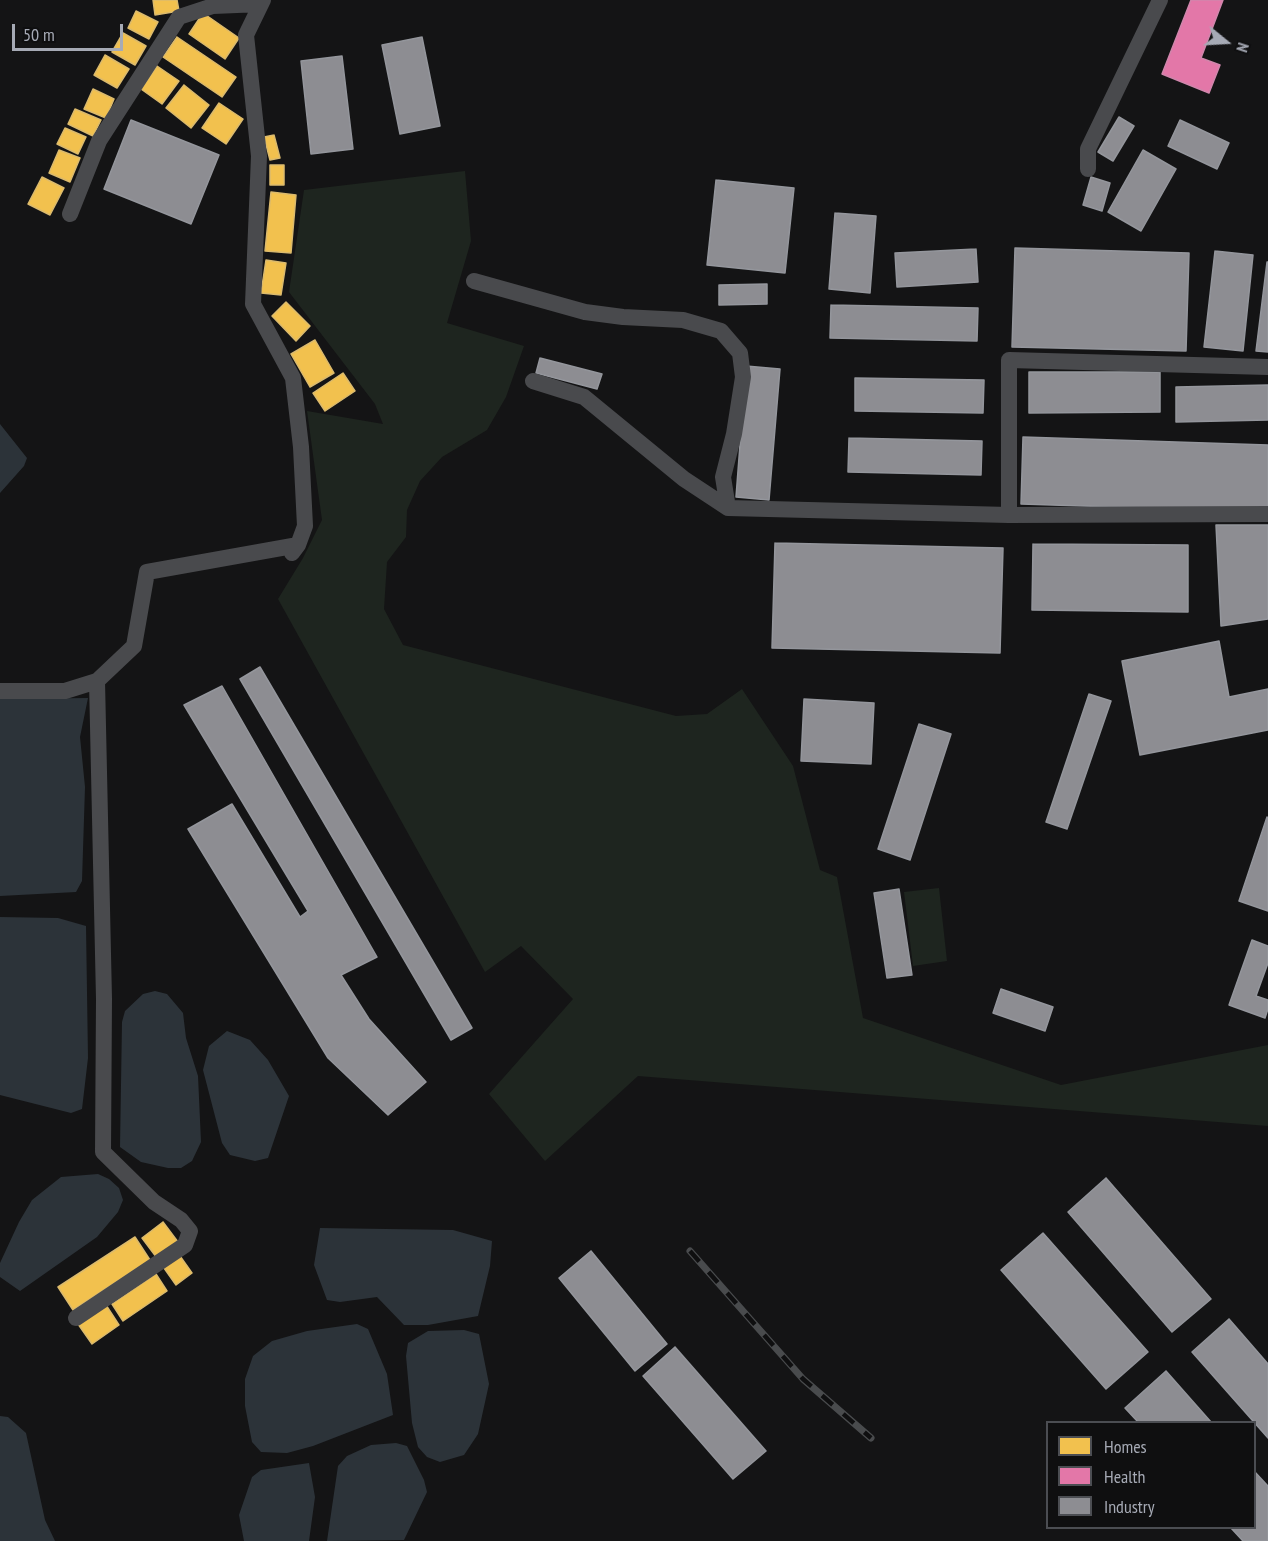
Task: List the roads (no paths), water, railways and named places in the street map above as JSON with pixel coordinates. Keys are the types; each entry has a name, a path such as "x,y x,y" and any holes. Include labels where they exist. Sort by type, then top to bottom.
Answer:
{"street":[{"path":"1088,169 1088,149 1160,0"},
{"path":"70,213 99,141 179,17 213,6 262,2"},
{"path":"0,691 65,691 97,681 134,645 147,572 294,551 305,526 301,447 294,378 253,304 259,156 246,35 262,2"},
{"path":"474,281 585,312 623,317 683,320 721,331 740,354 743,377 734,434 723,477 728,507"},
{"path":"1009,515 1009,360 1268,367"},
{"path":"533,381 584,398 684,479 728,507 1009,515 1268,514"},
{"path":"76,1318 184,1245 190,1231 182,1220 154,1202 103,1152 104,999 97,681"}],"railway":[{"path":"690,1251 803,1379 871,1438"}]}
